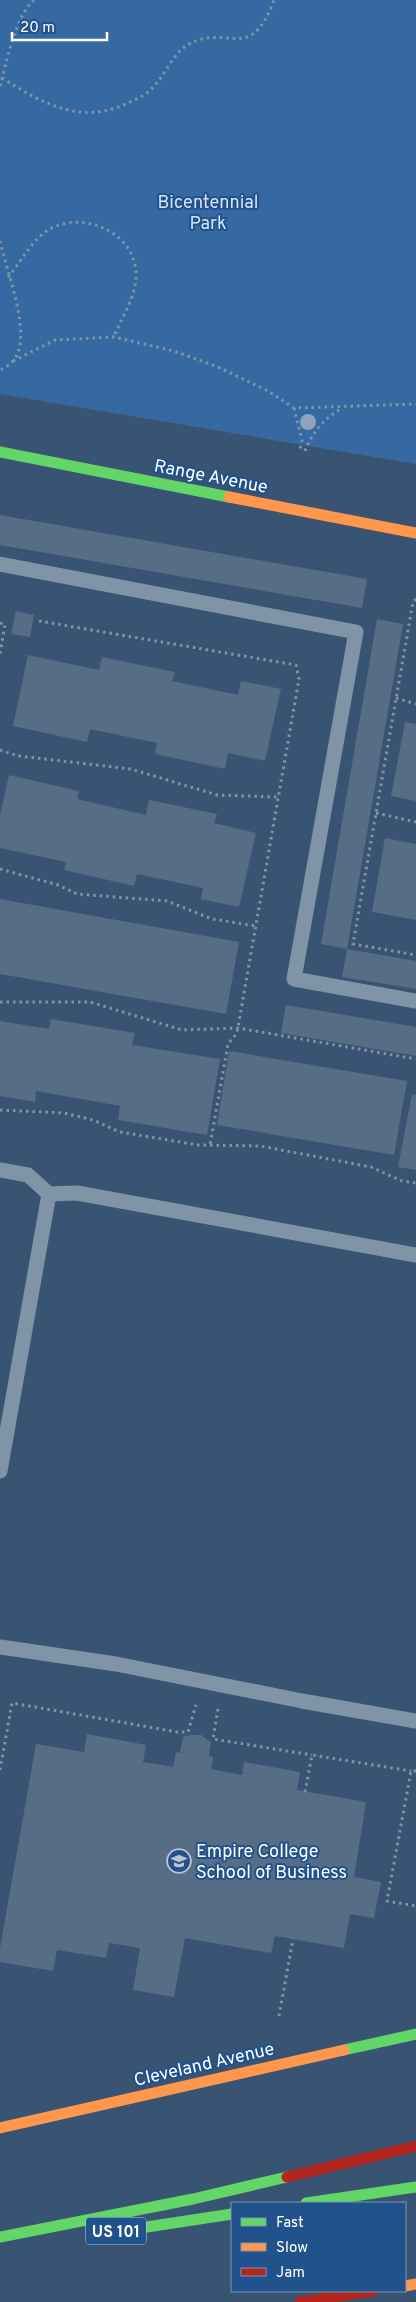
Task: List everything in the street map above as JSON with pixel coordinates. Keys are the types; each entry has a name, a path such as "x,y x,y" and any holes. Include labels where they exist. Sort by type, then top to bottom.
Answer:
{"main road":[{"name":"Range Avenue","path":"0,452 416,533"},
{"name":"Cleveland Avenue","path":"0,2128 416,2034"},
{"path":"0,2237 192,2199 416,2146"},
{"path":"313,2202 416,2187"},
{"name":"US 101","path":"116,2232 231,2214"},
{"path":"300,2302 366,2292"}],"lane":[{"path":"0,564 356,632 294,979 416,1001"},
{"path":"0,1170 28,1175 48,1194 77,1192 416,1255"},
{"path":"0,1471 48,1194"},
{"path":"0,1647 116,1664 302,1701 416,1721"}],"path":[{"path":"0,86 26,7 34,0"},
{"path":"2,78 36,99 64,108 86,114 114,109 138,98 154,86 186,45 201,38 235,40 254,34 266,21 274,0"},
{"path":"8,277 35,240 48,230 63,224 101,225 117,236 130,253 136,272 132,295 114,337"},
{"path":"0,241 8,277 21,318 20,344 14,361"},
{"path":"0,370 55,340 114,337 174,351 218,367 268,391 294,408 416,404"},
{"path":"306,451 310,439 324,420 344,407"},
{"path":"294,408 302,440 300,450"},
{"path":"416,599 413,602 353,944 416,955"},
{"path":"39,621 296,666 299,679 238,1028 237,1033 228,1044 210,1145"},
{"path":"0,623 5,624 0,654"},
{"path":"396,698 416,704"},
{"path":"0,750 18,756 131,769 217,796 278,797"},
{"path":"376,813 416,822"},
{"path":"0,869 58,885 77,894 167,901 212,919 256,926"},
{"path":"0,1002 90,1002 182,1030 238,1028 416,1059"},
{"path":"0,1110 64,1113 93,1120 120,1132 198,1145 260,1146 371,1167 402,1181 416,1183"},
{"path":"0,1770 12,1703 178,1732 188,1732 198,1698"},
{"path":"219,1702 214,1739 416,1772"},
{"path":"305,1792 312,1755"},
{"path":"411,1771 387,1901 416,1906"},
{"path":"279,2016 293,1939"}],"green space":[{"name":"Bicentennial Park","path":"0,0 416,0 416,464 0,394"}],"building":[{"path":"0,515 367,579 362,608 0,545"},
{"path":"16,611 34,615 30,637 11,634"},
{"path":"377,619 403,624 347,949 321,944"},
{"path":"28,655 99,670 102,657 175,672 172,681 238,695 241,681 281,689 265,761 228,753 225,769 155,754 157,743 90,729 87,742 13,726"},
{"path":"405,722 416,724 416,801 391,796"},
{"path":"9,775 79,791 77,799 146,815 149,800 217,814 214,823 256,833 239,907 201,899 203,888 137,874 134,886 64,870 66,862 0,848 0,815"},
{"path":"385,838 416,844 416,920 372,912"},
{"path":"0,899 239,942 226,1014 0,974"},
{"path":"347,949 416,961 416,989 342,977"},
{"path":"286,1005 416,1027 416,1056 281,1033"},
{"path":"51,1019 135,1033 132,1045 220,1059 207,1135 118,1120 120,1106 36,1091 35,1102 0,1096 0,1021 49,1029"},
{"path":"229,1051 407,1081 394,1155 217,1125"},
{"path":"412,1094 416,1095 416,1170 398,1167"},
{"path":"87,1734 146,1745 143,1762 173,1767 176,1752 180,1753 183,1737 201,1735 211,1742 209,1756 213,1757 211,1769 242,1775 244,1762 300,1772 297,1790 366,1802 354,1877 381,1882 374,1918 350,1914 344,1948 275,1936 271,1953 185,1938 174,1997 133,1990 140,1948 109,1943 106,1958 57,1950 53,1971 0,1962 0,1948 36,1744 84,1752"}],"traffic: fast":[{"path":"0,452 229,497"},
{"path":"344,2050 416,2034"},
{"path":"0,2237 193,2199 287,2177"},
{"path":"313,2202 416,2187"},
{"path":"127,2230 231,2214"}],"traffic: slow":[{"path":"229,497 416,533"},
{"path":"0,2128 344,2050"},
{"path":"406,2286 416,2284"}],"traffic: jam":[{"path":"287,2177 416,2146"},
{"path":"300,2302 366,2292"}],"place":[{"name":"Empire College School of Business","path":"179,1861"}]}
